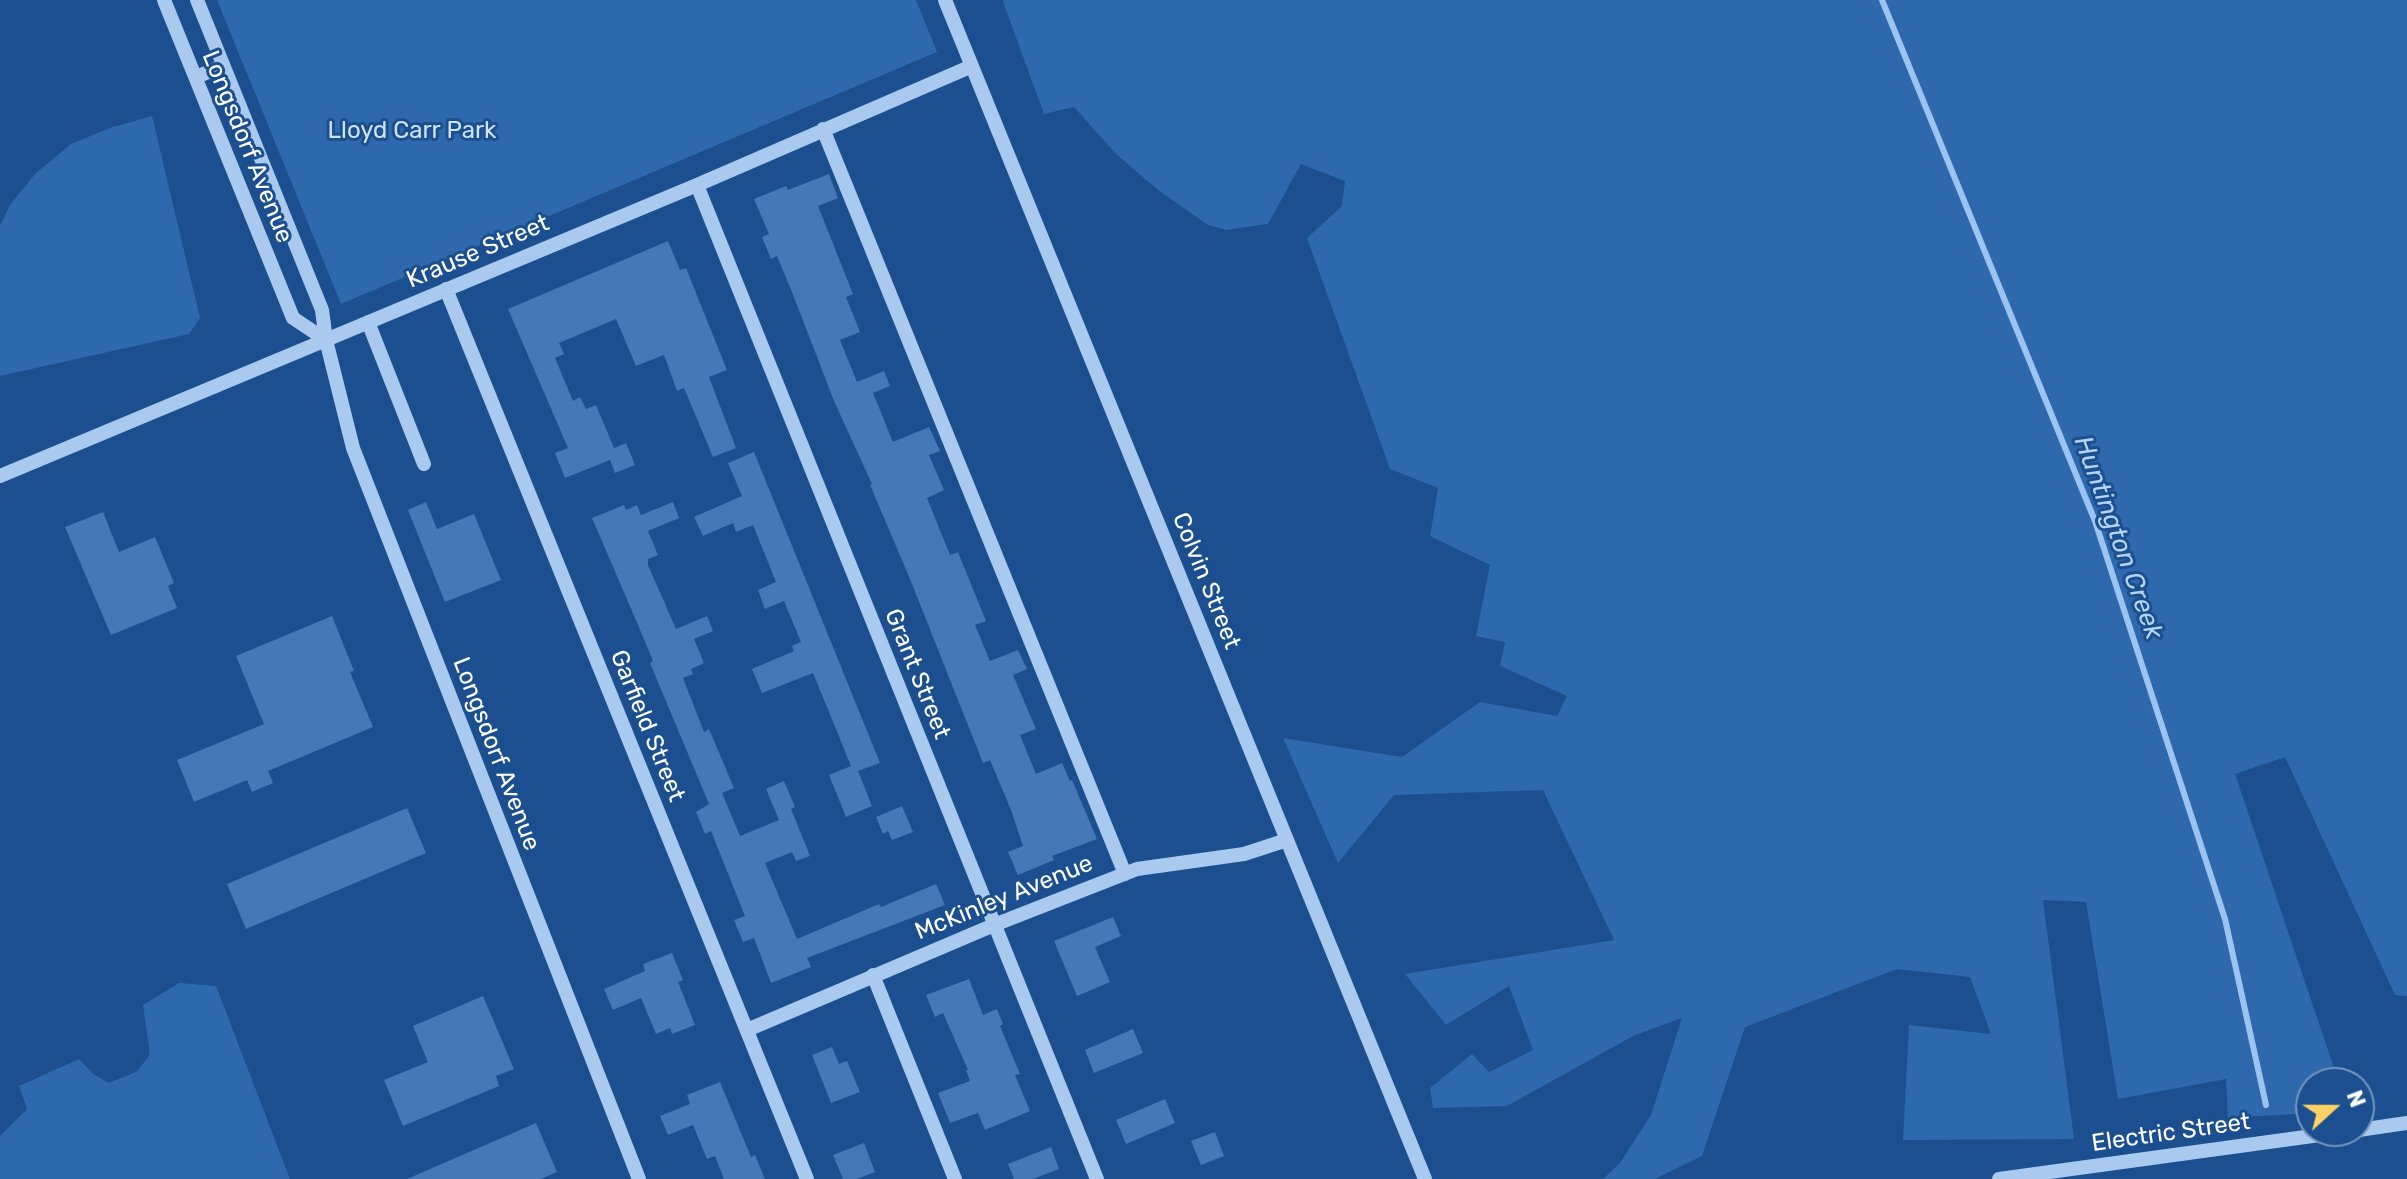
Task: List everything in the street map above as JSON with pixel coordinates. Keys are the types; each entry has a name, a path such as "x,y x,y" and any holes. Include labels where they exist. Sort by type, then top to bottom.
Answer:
{"street":[{"name":"Longsdorf Avenue","path":"164,0 293,318 326,340"},
{"name":"Longsdorf Avenue","path":"197,0 322,310 326,340 353,448 639,1179"},
{"name":"Colvin Street","path":"945,0 1425,1179"},
{"path":"196,77 223,66"},
{"name":"Krause Street","path":"0,476 697,185 972,66"},
{"path":"823,129 1125,874"},
{"name":"Grant Street","path":"697,185 1097,1179"},
{"name":"Garfield Street","path":"446,289 807,1179"},
{"path":"368,322 424,464"},
{"name":"McKinley Avenue","path":"747,1030 994,925 1125,874 1158,865 1244,854 1287,840"},
{"path":"873,975 955,1179"},
{"path":"2375,1128 2407,1123"},
{"name":"Electric Street","path":"1999,1179 2295,1138"}],"green space":[{"name":"Lloyd Carr Park","path":"217,0 916,0 937,52 341,304"},
{"path":"2407,0 2407,996 2395,995 2285,757 2235,774 2334,1067 2295,1067 2295,1114 2228,1118 2226,1079 2118,1099 2086,902 2043,900 2074,1139 1903,1140 1909,1025 1991,1034 1970,977 1897,969 1745,1027 1702,1156 1655,1179 1603,1179 1620,1163 1651,1115 1682,1018 1635,1035 1507,1106 1433,1108 1430,1088 1472,1054 1489,1072 1533,1050 1509,986 1446,1025 1405,974 1614,940 1543,790 1394,795 1338,863 1283,738 1402,757 1480,702 1557,716 1567,696 1500,666 1505,642 1476,636 1490,565 1430,536 1438,488 1390,469 1307,238 1342,206 1345,181 1301,164 1268,224 1226,230 1208,225 1158,190 1116,154 1074,107 1044,114 1003,2"},
{"path":"152,116 200,318 189,334 0,376 0,226 10,205 35,174 71,144"},
{"path":"179,983 216,986 290,1179 0,1179 0,1136 27,1109 19,1086 79,1059 93,1074 109,1083 136,1072 150,1055 143,1005"}],"building":[{"path":"829,174 838,198 818,206 853,294 846,297 860,332 840,340 857,382 884,371 890,386 873,393 893,442 929,427 940,451 929,455 944,490 927,498 950,555 958,552 986,621 975,625 990,661 1018,650 1027,669 1013,675 1036,729 1020,735 1036,774 1062,763 1097,839 1052,856 1054,860 1018,875 1008,852 1023,846 1011,810 990,760 983,763 777,256 771,259 762,237 769,234 754,199"},
{"path":"668,241 680,270 686,268 727,370 709,377 736,448 713,457 684,388 677,391 664,355 636,366 616,319 559,343 564,354 555,358 573,401 580,397 586,409 596,405 614,448 626,443 635,465 615,473 610,460 565,478 555,453 568,448 508,309"},
{"path":"754,452 880,763 858,771 872,806 846,817 829,775 851,766 813,673 762,693 752,669 794,651 792,646 801,642 784,601 765,609 758,590 776,582 753,525 736,532 733,523 703,536 694,517 742,496 728,463"},
{"path":"426,502 437,529 474,514 501,580 445,602 408,510"},
{"path":"673,502 679,518 648,531 658,555 648,559 648,565 676,629 707,616 713,631 694,639 704,663 691,669 693,674 683,678 704,732 709,729 734,788 722,793 740,836 779,820 766,789 784,781 795,807 791,809 810,856 796,861 792,852 765,863 797,939 936,884 945,905 807,958 811,967 771,983 754,938 743,942 734,920 745,916 711,831 705,834 696,812 709,804 592,518 624,505 626,510 637,505 641,515"},
{"path":"103,512 119,552 155,537 174,583 168,586 177,608 111,635 65,527"},
{"path":"332,616 354,671 350,672 373,727 268,771 273,783 252,792 247,780 194,802 177,760 264,724 236,656"},
{"path":"902,806 913,832 892,840 888,831 883,834 876,817"},
{"path":"407,808 426,853 246,929 227,884"},
{"path":"1113,917 1121,936 1095,947 1110,982 1077,996 1054,941"},
{"path":"672,953 683,980 678,982 695,1025 672,1034 670,1028 656,1034 641,998 613,1010 604,989 645,971 643,964"},
{"path":"969,979 983,1015 997,1009 1003,1024 1000,1026 1020,1074 1015,1075 1030,1111 985,1130 978,1113 950,1123 938,1093 970,1081 968,1070 943,1013 935,1017 926,995"},
{"path":"483,996 514,1069 496,1076 499,1086 403,1126 384,1080 428,1062 413,1026"},
{"path":"1133,1029 1143,1053 1094,1073 1085,1050"},
{"path":"832,1047 839,1064 847,1061 860,1092 831,1103 812,1055"},
{"path":"720,1082 751,1157 755,1155 765,1179 724,1179 715,1156 707,1159 693,1125 668,1135 660,1116 690,1104 687,1095"},
{"path":"1165,1099 1175,1123 1126,1144 1116,1120"},
{"path":"536,1123 557,1172 541,1179 407,1179"},
{"path":"1215,1132 1224,1156 1201,1165 1191,1141"},
{"path":"864,1143 875,1172 857,1179 843,1179 833,1155"},
{"path":"1051,1147 1059,1169 1033,1179 1014,1179 1008,1164"}],"waterway":[{"name":"Huntington Creek","path":"1882,0 2095,521 2225,919 2266,1105"}]}
